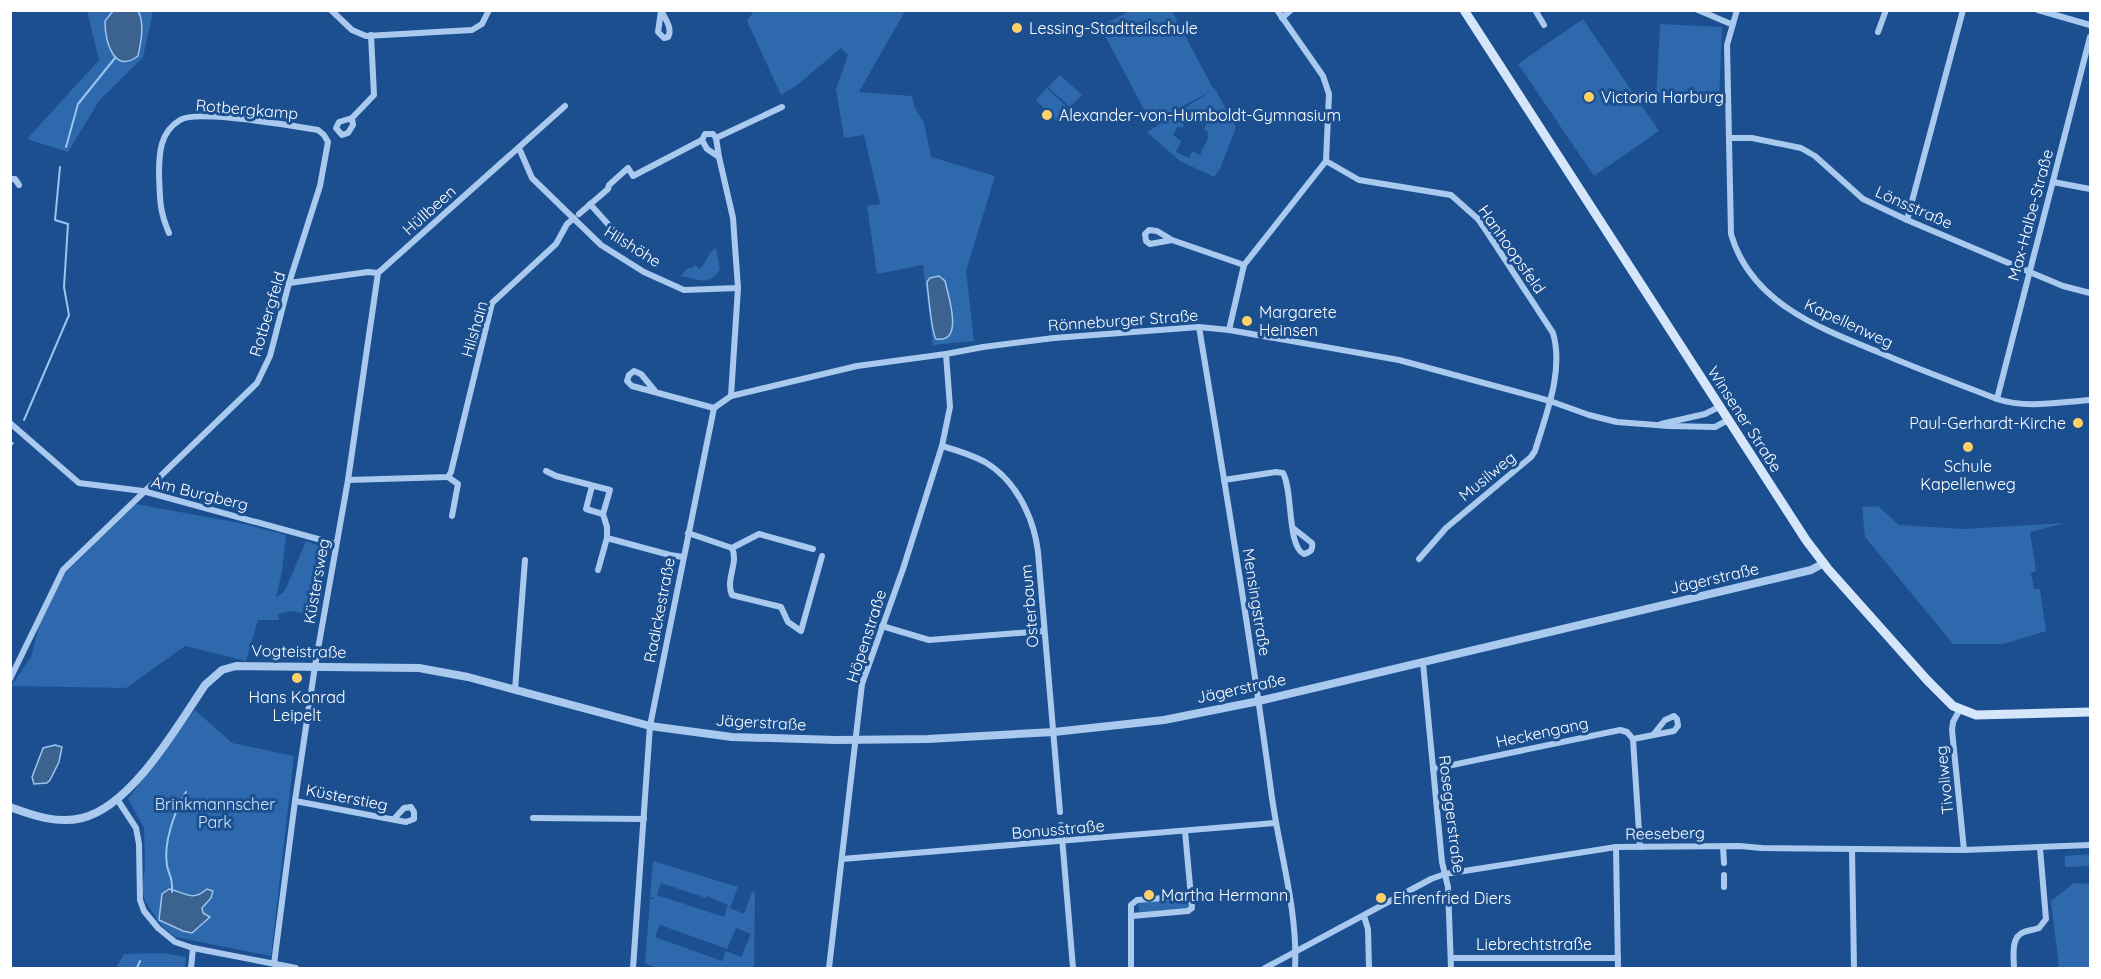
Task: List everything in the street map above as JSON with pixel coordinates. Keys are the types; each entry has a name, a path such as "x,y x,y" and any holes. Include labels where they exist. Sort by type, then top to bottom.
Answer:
{"main road":[{"name":"Winsener Straße","path":"1464,10 1800,531 1824,563 1945,699 1960,709 1981,715 2091,712"}],"street":[{"path":"330,10 352,30 362,35 472,30 482,24 489,10"},
{"path":"1229,330 1244,265 1326,161 1329,94 1323,76 1277,10"},
{"path":"1282,18 1291,10"},
{"path":"1535,10 1544,25"},
{"path":"1698,10 1731,24"},
{"name":"Kapellenweg","path":"1737,10 1731,24 1727,45 1731,234 1741,261 1755,280 1788,308 1825,330 1997,399 2009,403 2029,404 2091,400"},
{"path":"1878,32 1886,10"},
{"path":"1907,220 1963,10"},
{"path":"2038,10 2091,25"},
{"path":"352,118 375,93 371,35"},
{"name":"Max-Halbe-Straße","path":"1997,399 2091,37"},
{"name":"Hüllbeen","path":"378,273 565,106"},
{"path":"716,138 782,107"},
{"name":"Rotbergkamp","path":"169,232 161,214 159,156 168,129 181,119 213,116 318,130 324,135"},
{"path":"577,216 628,168 633,176 702,140 705,134 713,134 716,138 718,157 733,218 738,288 731,396 714,408 655,391"},
{"name":"Rotbergfeld","path":"143,491 257,383 270,356 320,186 327,144 324,135"},
{"name":"Lönsstraße","path":"1729,138 1752,138 1801,147 1815,156 1863,199 2062,286 2091,293"},
{"path":"702,140 707,149 718,157"},
{"name":"Hilshöhe","path":"519,148 532,178 577,216 601,245 644,272 684,290 738,288"},
{"name":"Hanhoopsfeld","path":"1326,161 1359,180 1451,195 1478,219 1553,333 1557,360 1550,401"},
{"path":"10,179 15,179 19,185"},
{"path":"2053,182 2091,189"},
{"path":"590,204 615,232"},
{"name":"Hilshain","path":"448,477 492,303 556,244 567,224 577,216"},
{"path":"1172,240 1244,265"},
{"path":"290,283 368,272 378,273"},
{"name":"Küstersweg","path":"274,964 315,666 348,480 378,273"},
{"name":"Rönneburger Straße","path":"731,396 857,366 983,347 1054,338 1199,327 1229,330 1399,360 1550,401 1617,422 1715,427 1728,420"},
{"name":"Mensingstraße","path":"1199,327 1259,701 1275,824 1296,939 1295,969"},
{"name":"Höpenstraße","path":"829,969 862,684 903,569 942,446 950,407 945,354"},
{"name":"Musilweg","path":"1419,559 1446,528 1531,457 1535,451 1550,401"},
{"name":"Rönneburger Straße","path":"1655,425 1705,414 1719,407"},
{"name":"Radickestraße","path":"633,969 650,726 714,408"},
{"path":"10,423 79,483 143,491"},
{"name":"Osterbaum","path":"942,446 988,464 1002,476 1021,500 1032,523 1037,542 1060,812"},
{"path":"546,471 556,476 610,490 603,514 607,537 598,570"},
{"path":"1224,480 1276,472 1283,473 1287,480 1293,528"},
{"path":"348,480 448,477 458,484 452,516"},
{"path":"592,486 586,509 603,514"},
{"name":"Am Burgberg","path":"10,679 63,570 143,491 336,544"},
{"path":"688,533 732,548 759,534 813,549"},
{"path":"607,537 683,557"},
{"path":"732,548 735,557 728,586 732,595 781,607 788,622 801,631 822,556"},
{"path":"515,690 525,560"},
{"name":"Jägerstraße","path":"650,726 732,737 855,740 928,739 1054,732 1164,720 1259,701 1422,663 1811,570 1824,563"},
{"path":"882,626 929,640 1044,631"},
{"name":"Roseggerstraße","path":"1422,663 1442,862 1448,887 1451,969"},
{"name":"Vogteistraße","path":"10,807 47,819 66,820 89,816 117,799 156,757 206,685 222,670 229,667 315,666 430,669 650,726"},
{"name":"Tivoliweg","path":"1960,709 1953,722 1953,730 1964,850"},
{"name":"Heckengang","path":"1433,769 1620,730 1627,732 1633,739 1653,735"},
{"path":"1633,739 1640,847"},
{"path":"117,799 136,828 140,844 138,866 141,906 166,935 182,945 193,948 296,969"},
{"name":"Küsterstieg","path":"295,801 394,819"},
{"path":"533,818 644,819"},
{"name":"Bonusstraße","path":"842,859 1275,824"},
{"path":"1061,825 1073,969"},
{"path":"1132,916 1188,911 1192,908 1185,831"},
{"name":"Reeseberg","path":"1265,969 1431,879 1445,874 1616,847 1723,846 1964,850 2091,845"},
{"path":"1723,846 1724,863"},
{"path":"1616,847 1618,969"},
{"path":"2014,969 2016,938 2023,932 2039,928 2046,917 2040,848"},
{"path":"1852,849 1854,969"},
{"path":"1724,875 1724,887"},
{"path":"1131,969 1131,905 1137,900 1191,896"},
{"path":"1364,916 1368,929 1369,969"},
{"path":"191,969 193,948"},
{"name":"Liebrechtstraße","path":"1451,958 1618,958"}],"green space":[{"path":"87,11 113,11 105,21 111,53 133,60 138,56 141,39 142,27 138,11 153,11 143,57 99,101 68,152 27,139 99,60"},
{"path":"754,11 905,11 859,92 912,96 915,108 924,123 931,157 995,176 966,271 974,341 933,345 923,265 877,274 867,206 880,204 864,135 844,138 836,89 848,55 841,48 796,86 781,95 747,21"},
{"path":"1130,11 1172,11 1236,127 1220,169 1214,177 1180,161 1147,132 1213,90 1151,123 1100,26","holes":["1201,117 1206,119 1204,129 1209,136 1200,155 1192,151 1189,158 1176,152 1181,141 1173,135 1178,126 1182,128 1186,120 1197,122"]},
{"name":"Victoria Harburg","path":"1583,19 1659,131 1594,176 1518,64"},
{"path":"1660,24 1722,27 1719,102 1656,101"},
{"path":"1060,75 1082,95 1070,107 1048,87"},
{"path":"1047,88 1069,109 1057,121 1036,100"},
{"path":"716,248 720,270 715,275 707,280 681,276 688,268 695,265 699,269"},
{"path":"136,504 245,524 286,535 282,572 276,597 284,592 306,541 320,546 328,557 318,616 291,611 278,614 279,620 258,620 246,661 185,646 126,688 11,686 31,657 40,622 63,575"},
{"path":"1878,506 1899,525 1964,529 2065,523 2030,532 2036,571 2031,573 2034,589 2040,589 2046,631 2003,644 1953,644 1865,537 1862,507"},
{"name":"Brinkmannscher Park","path":"195,710 232,743 294,756 271,956 175,937 160,924 145,901 142,888 145,867 144,828 128,799","holes":["207,889 211,898 202,908 203,913 207,915 199,928 192,933 168,925 180,892 194,896"]},
{"path":"2090,854 2090,866 2065,867 2065,856"},
{"path":"653,861 738,887 730,908 744,914 752,892 755,893 754,968 656,968 645,963 650,899 655,899 650,897","holes":["661,883 706,898 707,896 728,905 724,917 657,895","660,925 727,949 736,928 751,934 741,957 726,951 722,961 655,937"]},
{"path":"2074,883 2090,884 2090,968 2059,968 2051,901"},
{"path":"1188,898 1188,909 1139,912 1138,901"},
{"path":"163,953 186,957 185,968 116,968 124,954"}],"shaded area":[{"path":"113,11 138,11 140,16 142,33 138,56 129,61 117,58 109,45 105,21"},
{"path":"939,276 945,281 952,317 950,334 945,339 936,339 935,336 927,282 930,278"},
{"path":"55,745 62,747 59,762 50,780 47,783 34,784 32,777 43,748"},
{"path":"169,889 193,896 207,889 213,891 211,898 202,908 203,913 210,917 192,933 159,920 162,894"}],"waterway":[{"path":"66,147 78,104 115,58"},
{"path":"24,420 69,315 64,287 68,224 55,220 60,167"},
{"path":"10,447 13,443"},
{"path":"172,892 166,856 168,837 174,817 186,792"},
{"path":"137,968 140,961"}],"place":[{"name":"Lessing-Stadtteilschule","path":"1017,28"},
{"name":"Victoria Harburg","path":"1589,97"},
{"name":"Alexander-von-Humboldt-Gymnasium","path":"1047,115"},
{"name":"Margarete Heinsen","path":"1247,321"},
{"name":"Paul-Gerhardt-Kirche","path":"2078,423"},
{"name":"Schule Kapellenweg","path":"1968,447"},
{"name":"Hans Konrad Leipelt","path":"297,678"},
{"name":"Martha Hermann","path":"1149,895"},
{"name":"Ehrenfried Diers","path":"1381,898"}]}
